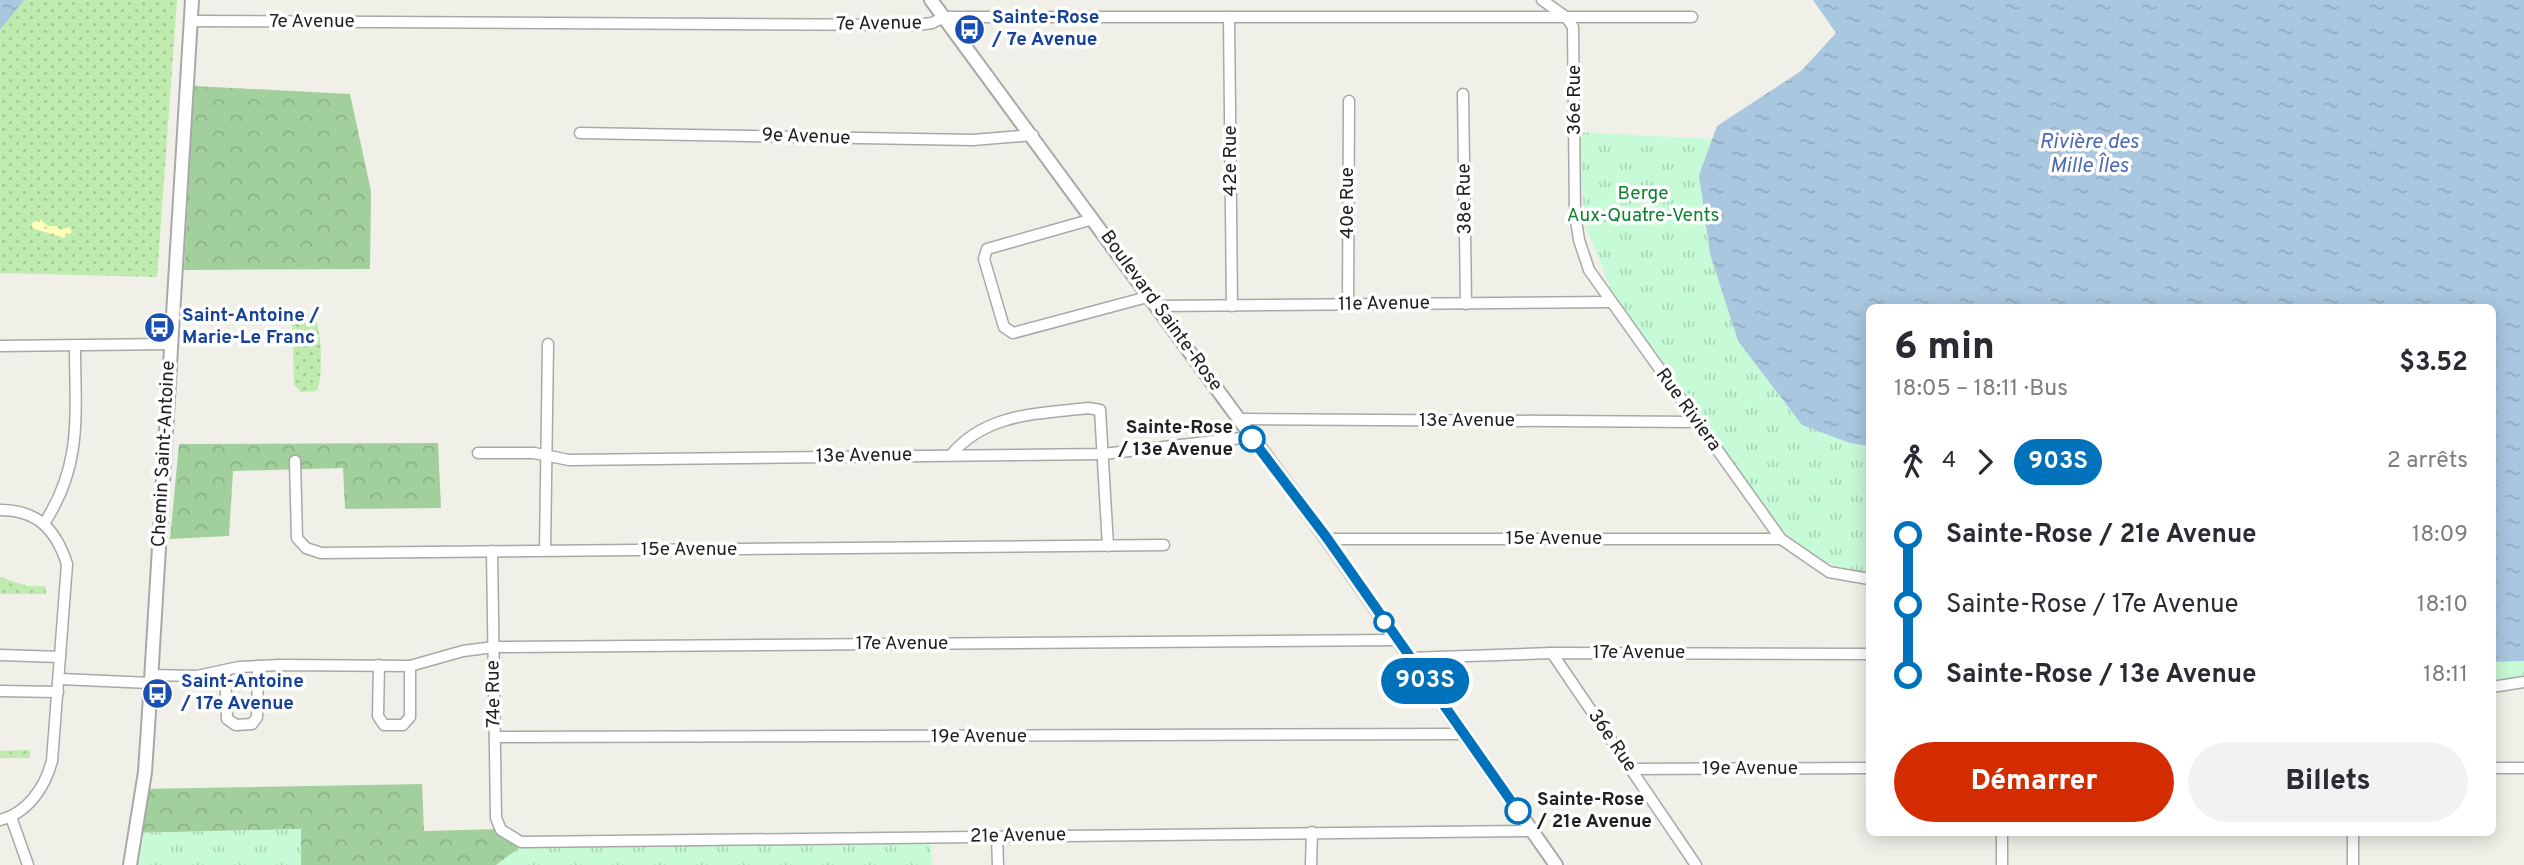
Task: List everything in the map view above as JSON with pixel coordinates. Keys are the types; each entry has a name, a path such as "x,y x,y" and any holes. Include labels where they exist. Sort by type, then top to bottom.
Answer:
{"street":[{"name":"Chemin Saint-Antoine","path":"130,865 145,772 192,0"},
{"name":"Boulevard Sainte-Rose","path":"931,0 1155,301 1250,437 1327,538 1556,865"},
{"path":"1542,0 1566,17"},
{"name":"7e Avenue","path":"191,21 917,24 944,17 1692,17"},
{"name":"42e Rue","path":"1229,17 1232,306"},
{"name":"36e Rue","path":"1566,17 1575,38 1575,185"},
{"name":"38e Rue","path":"1463,94 1466,303"},
{"name":"40e Rue","path":"1348,305 1349,101"},
{"name":"9e Avenue","path":"580,133 973,140 1033,135"},
{"name":"Rue Riviera","path":"1575,185 1579,240 1589,270 1781,538 1829,572 1866,578"},
{"name":"11e Avenue","path":"1093,219 987,249 984,259 1004,327 1013,333 1155,301 1232,306 1610,302"},
{"path":"0,346 171,344"},
{"path":"545,550 548,344"},
{"path":"45,522 68,479 72,456 75,346"},
{"path":"951,455 965,438 1000,420 1088,408 1100,410 1108,546"},
{"name":"13e Avenue","path":"1239,419 1696,422"},
{"name":"13e Avenue","path":"478,453 534,453 595,460 1103,454 1250,437"},
{"name":"15e Avenue","path":"295,461 298,538 313,551 1164,545"},
{"path":"0,510 17,510 45,522 59,540 67,564 52,761 47,778 28,804 11,817 0,820"},
{"name":"15e Avenue","path":"1327,538 1781,538"},
{"name":"74e Rue","path":"492,551 496,818 505,834"},
{"name":"17e Avenue","path":"60,679 151,679 226,673 258,666 410,666 463,651 494,647 1396,640"},
{"name":"36e Rue","path":"1552,653 1696,865"},
{"name":"17e Avenue","path":"1409,658 1552,653 1866,654"},
{"path":"0,655 60,657"},
{"path":"379,665 378,716 384,725 403,724 410,717 410,666"},
{"path":"226,673 227,719 236,725 252,724 257,718 258,666"},
{"path":"2496,686 2524,682"},
{"path":"0,691 58,692"},
{"name":"19e Avenue","path":"495,737 1464,734"},
{"name":"19e Avenue","path":"1631,769 1866,768"},
{"path":"2496,768 2524,768"},
{"path":"11,817 28,865"},
{"name":"21e Avenue","path":"505,834 530,843 1533,831"},
{"path":"1311,865 1312,832"},
{"path":"2002,836 2002,865"},
{"path":"2353,836 2353,865"},
{"path":"997,837 998,865"}],"shaded area":[{"path":"0,0 177,0 157,277 0,273"},
{"path":"299,314 313,315 318,329 321,365 316,391 301,392 294,385 292,321"},
{"path":"0,577 27,586 46,586 46,594 0,594"},
{"path":"30,750 30,758 0,758 0,751"}],"green space":[{"path":"194,86 350,94 371,191 370,269 184,270"},
{"name":"Berge Aux-Quatre-Vents","path":"1578,132 1712,139 1699,175 1710,254 1738,341 1802,425 1850,443 1866,446 1866,576 1809,556 1784,532 1696,422 1616,302 1585,224"},
{"path":"438,443 441,508 345,509 343,468 233,471 229,536 170,539 179,444"},
{"path":"2524,661 2524,682 2496,686 2496,662"},
{"path":"422,784 424,831 500,829 525,844 496,865 301,865 301,829 136,833 136,789"},
{"path":"301,829 301,865 130,865 136,833"},
{"path":"931,842 932,865 496,865 525,844"}],"sand":[{"path":"40,219 48,226 56,226 61,230 69,227 72,232 64,238 32,228 32,223"}],"water":[{"path":"0,0 24,0 0,30"},
{"name":"Rivière des Mille Îles","path":"1813,0 2524,0 2524,661 2496,662 2496,304 1866,304 1866,446 1850,443 1802,425 1738,341 1710,254 1699,175 1717,126 1801,71 1836,33"}],"bus line":[{"name":"903S","path":"1252,439 1327,538 1518,811"}],"place":[{"name":"Sainte-Rose / 7e Avenue","path":"969,29"},
{"name":"Saint-Antoine / Marie-Le Franc","path":"159,327"},
{"name":"Sainte-Rose / 13e Avenue","path":"1252,439"},
{"name":"Saint-Antoine / 17e Avenue","path":"158,693"},
{"name":"Sainte-Rose / 21e Avenue","path":"1518,811"}]}
